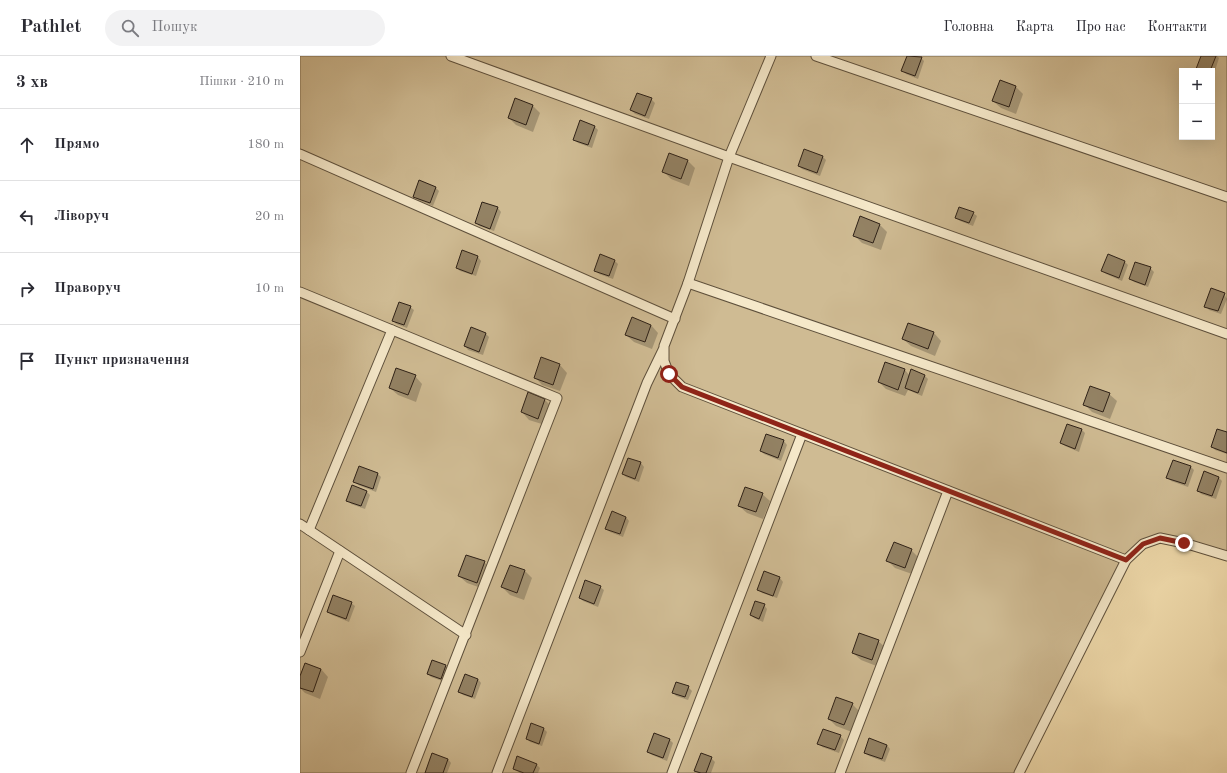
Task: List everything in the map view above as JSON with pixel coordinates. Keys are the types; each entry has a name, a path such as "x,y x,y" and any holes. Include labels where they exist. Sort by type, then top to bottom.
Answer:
{"lane":[{"path":"451,56 729,157 1227,334"},
{"path":"497,773 646,383 675,319 729,157 770,56"},
{"path":"816,56 1227,197"},
{"path":"300,154 675,319"},
{"path":"688,283 1227,468"},
{"path":"300,292 557,398 411,773"},
{"path":"309,530 392,330"},
{"path":"664,346 664,361 669,374 682,387 1126,560"},
{"path":"672,773 802,434"},
{"path":"840,773 948,491"},
{"path":"300,524 466,635"},
{"path":"1019,773 1126,560 1143,544 1160,538 1184,543 1227,556"},
{"path":"300,652 340,551"}],"shaded area":[{"path":"300,56 1227,56 1227,556 1160,538 1126,560 1019,773 300,773"}],"building":[{"path":"907,56 922,57 915,76 901,71"},
{"path":"1201,56 1216,56 1211,68 1196,68"},
{"path":"1000,80 1016,86 1009,107 992,101"},
{"path":"637,93 652,98 645,116 630,110"},
{"path":"515,98 533,105 526,125 508,118"},
{"path":"580,120 595,126 588,145 573,140"},
{"path":"804,149 823,156 817,173 798,166"},
{"path":"669,153 688,160 681,179 662,172"},
{"path":"419,180 436,187 430,203 413,197"},
{"path":"482,202 498,207 490,229 475,223"},
{"path":"959,207 974,212 969,223 955,218"},
{"path":"860,216 880,224 873,243 853,236"},
{"path":"462,250 478,256 472,274 456,268"},
{"path":"600,254 615,260 609,276 594,271"},
{"path":"1108,254 1125,261 1119,278 1101,271"},
{"path":"1135,262 1151,267 1145,285 1129,279"},
{"path":"1211,288 1225,293 1218,311 1204,307"},
{"path":"399,302 411,306 404,325 392,321"},
{"path":"632,317 651,325 645,342 625,335"},
{"path":"908,323 934,332 928,349 902,339"},
{"path":"471,327 486,333 479,352 464,346"},
{"path":"541,357 560,364 553,385 534,378"},
{"path":"885,362 905,369 898,390 878,382"},
{"path":"396,368 416,375 408,395 389,388"},
{"path":"911,369 925,375 918,393 905,388"},
{"path":"1090,386 1110,393 1103,412 1083,405"},
{"path":"528,392 545,399 538,419 521,412"},
{"path":"1067,424 1082,429 1075,449 1060,443"},
{"path":"1217,429 1227,432 1227,453 1211,447"},
{"path":"766,434 784,440 778,458 760,451"},
{"path":"628,458 641,462 635,479 622,474"},
{"path":"1173,460 1191,466 1185,484 1166,478"},
{"path":"359,466 378,473 373,489 353,482"},
{"path":"1204,471 1219,477 1212,496 1197,491"},
{"path":"352,485 367,491 361,506 346,501"},
{"path":"745,487 763,493 756,512 738,506"},
{"path":"612,511 626,517 620,534 605,529"},
{"path":"894,542 912,549 905,568 886,561"},
{"path":"466,555 485,561 477,583 458,576"},
{"path":"510,565 525,570 517,593 501,587"},
{"path":"764,571 780,577 773,596 757,590"},
{"path":"585,580 601,586 594,604 579,598"},
{"path":"333,595 352,602 346,619 327,612"},
{"path":"755,601 765,604 759,619 750,615"},
{"path":"859,633 879,640 872,660 852,653"},
{"path":"432,660 446,665 441,679 427,674"},
{"path":"305,663 321,669 313,692 300,688 300,676"},
{"path":"465,674 478,679 472,697 458,692"},
{"path":"676,682 689,686 685,697 672,693"},
{"path":"836,697 853,703 844,725 828,719"},
{"path":"531,723 544,728 539,744 526,739"},
{"path":"823,729 841,735 835,750 817,744"},
{"path":"654,733 670,739 663,758 647,752"},
{"path":"869,738 887,745 882,759 864,753"},
{"path":"432,753 448,759 443,773 425,773"},
{"path":"701,753 712,757 706,773 694,771"},
{"path":"517,756 537,764 533,773 524,773 513,769"}],"route":[{"path":"669,374 682,387 1126,560 1143,544 1160,538 1184,543"}]}
